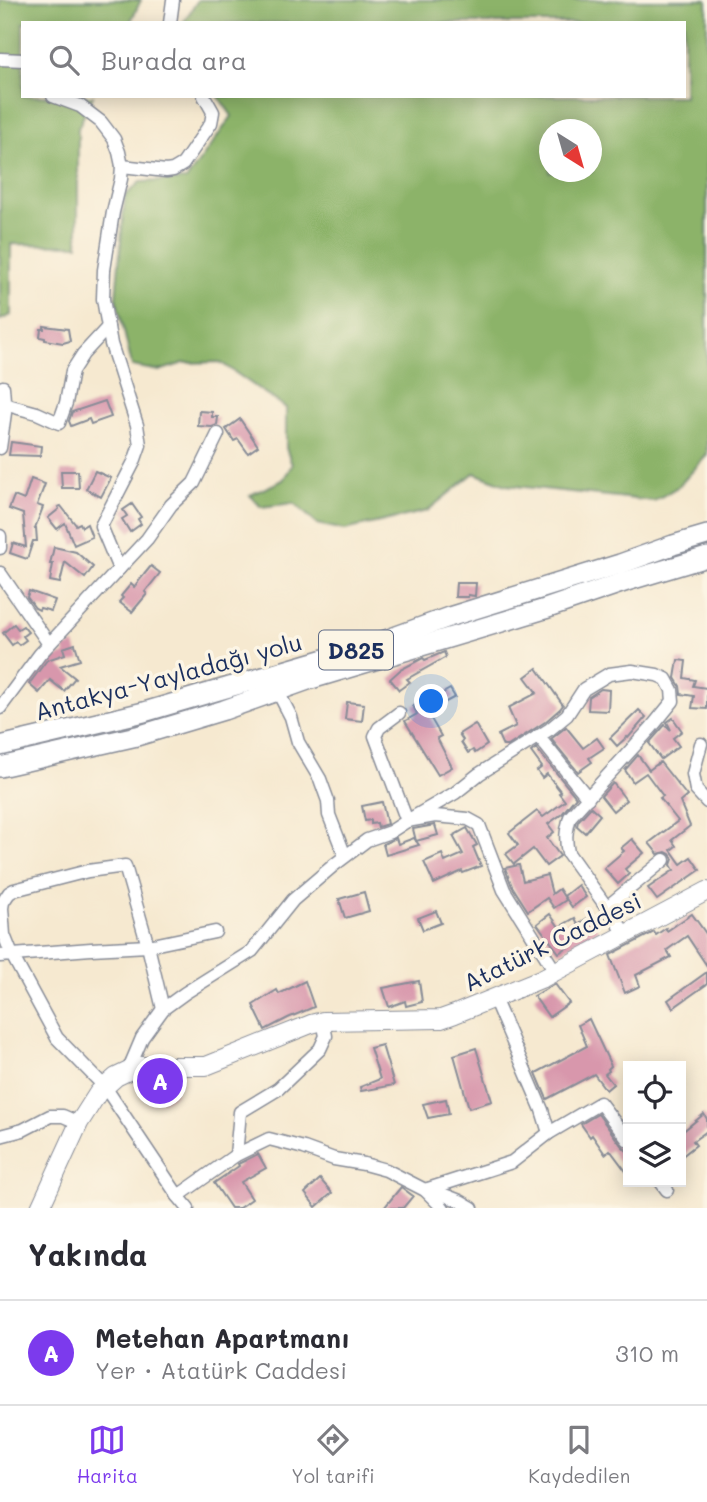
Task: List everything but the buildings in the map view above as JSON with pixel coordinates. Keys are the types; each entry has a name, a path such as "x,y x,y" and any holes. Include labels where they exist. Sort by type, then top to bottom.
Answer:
{"highway":[{"name":"Antakya-Yayladağı yolu","path":"0,746 144,712 369,646 449,617 707,535"},
{"name":"Antakya-Yayladağı yolu","path":"0,767 137,736 707,557"}],"main road":[{"name":"Atatürk Caddesi","path":"40,1208 79,1123 98,1093 116,1077 128,1071 139,1066 206,1066 323,1021 441,1019 555,971 707,891"}],"street":[{"path":"170,21 173,0"},
{"path":"0,59 21,60"},
{"path":"59,98 80,106 101,122 114,139 121,166 104,270 103,299 140,444 134,462 101,526 119,569"},
{"path":"121,166 166,171 183,164 211,123 213,112 205,98"},
{"path":"4,404 37,413 59,423 72,371 83,354 108,327"},
{"path":"0,448 4,420 3,387"},
{"path":"0,708 48,644 147,539 171,505 194,483 218,434"},
{"path":"0,536 0,548"},
{"path":"0,573 48,644"},
{"path":"128,1071 142,1038 163,1009 252,951 293,900 345,856 367,840 390,832 455,793 479,774 550,729 567,715 584,689 609,674 632,671 666,679 672,690 673,701 570,817 565,838 569,853 625,933"},
{"path":"277,690 291,717 298,742 320,779 328,801 329,815 345,856"},
{"path":"399,713 379,727 376,736 407,821"},
{"path":"538,736 588,798"},
{"path":"701,744 693,774 696,790 707,802"},
{"path":"407,821 435,816 468,819 478,825 504,890 555,971"},
{"path":"607,907 664,860"},
{"path":"163,1009 125,866 88,871 21,887 9,893 2,908 6,956 57,1038 105,1087 188,1208"},
{"path":"6,956 148,946 215,932"},
{"path":"494,998 542,1110 549,1133"},
{"path":"236,1155 240,1112 278,1089 320,1049 326,1035 323,1021"},
{"path":"427,1190 512,1162 549,1133 600,1103 623,1133"},
{"path":"0,1136 23,1130 50,1116 63,1116 79,1123"},
{"path":"178,1196 236,1155 269,1139 334,1159 386,1170 472,1208"},
{"path":"427,1190 443,1208"}],"green space":[{"path":"0,0 141,0 131,21 21,21 21,98 92,98 78,128 78,245 11,244 11,315 0,320"},
{"path":"198,0 707,0 707,455 679,486 654,501 506,485 474,473 427,511 345,530 317,524 294,503 261,507 250,495 283,480 292,465 286,448 286,408 220,362 184,363 159,371 132,366 116,297 125,196 140,182 186,180 232,116 219,98 686,98 686,21 184,21"}],"place":[{"name":"Metehan Apartmanı","path":"160,1081"}]}
